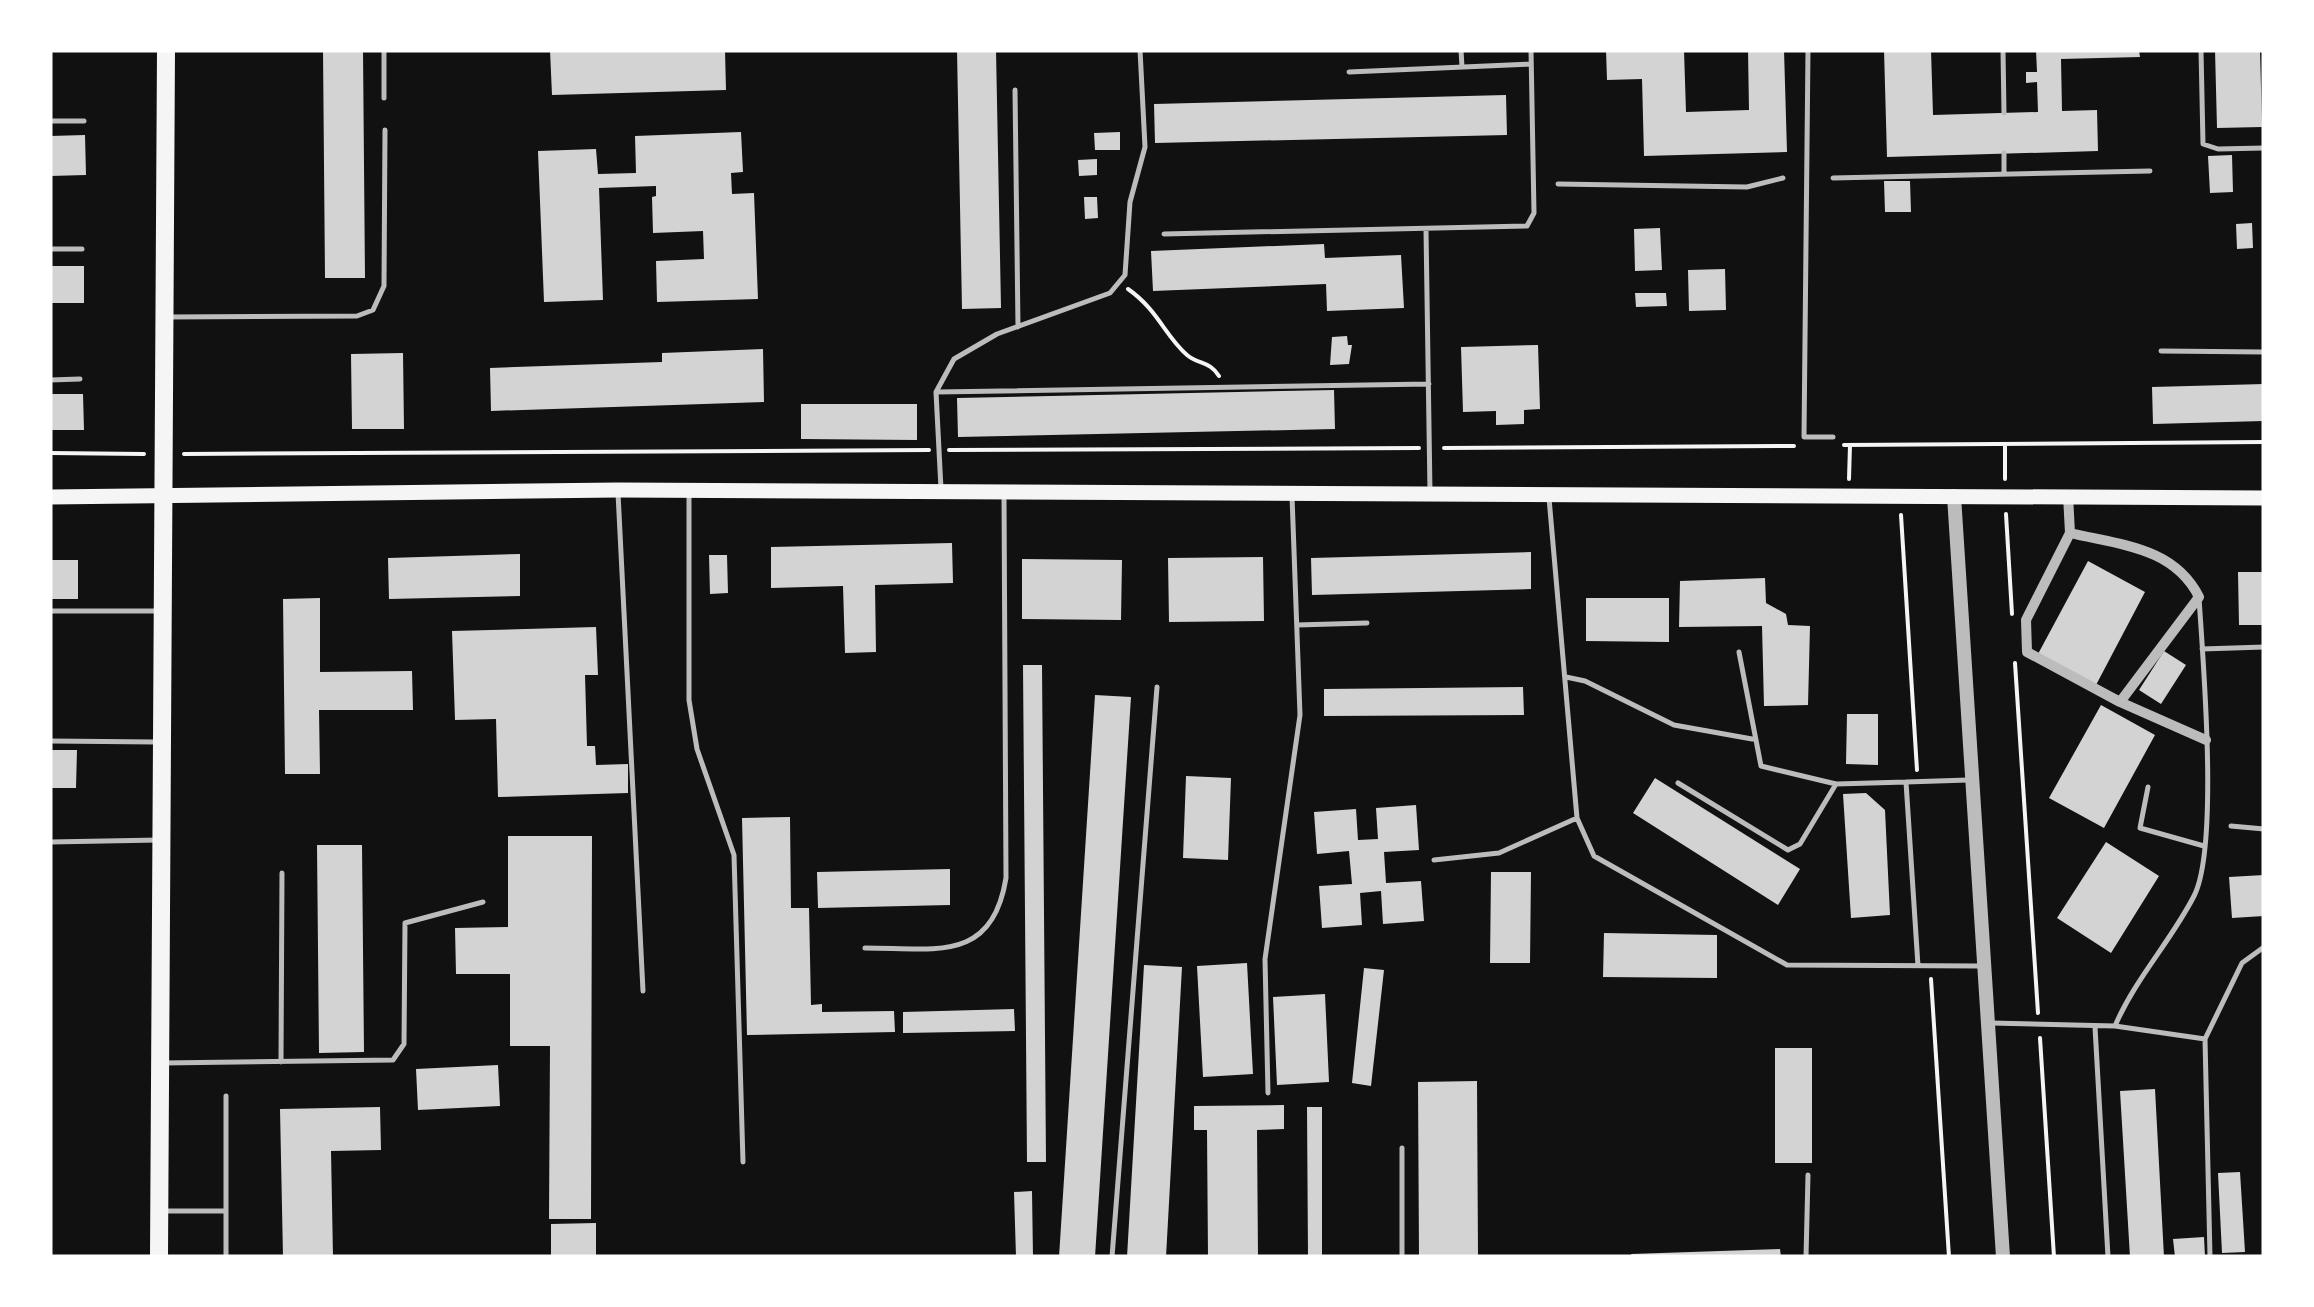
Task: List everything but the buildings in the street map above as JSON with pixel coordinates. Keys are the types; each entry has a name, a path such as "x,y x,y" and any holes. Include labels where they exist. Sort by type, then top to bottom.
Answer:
{"main road":[{"path":"160,1257 166,50"},
{"path":"2232,498 2264,488"},
{"path":"50,497 688,490 2264,498"}],"street":[{"path":"2068,495 2070,533 2026,620 2024,644 2040,662 2206,740"},
{"path":"1954,496 2003,1257"},
{"path":"2070,533 2168,559 2185,572 2200,598 2120,702"}],"lane":[{"path":"384,50 384,98"},
{"path":"941,492 936,392 943,372 964,350 1110,293 1125,275 1130,202 1146,147 1140,50"},
{"path":"1461,50 1462,67"},
{"path":"1164,234 1426,230 1530,224 1531,50"},
{"path":"1808,50 1804,437 1833,437"},
{"path":"2002,50 2004,113"},
{"path":"2200,50 2204,144 2218,149 2264,148"},
{"path":"1349,72 1531,64"},
{"path":"1015,90 1018,328"},
{"path":"50,121 84,121"},
{"path":"165,317 357,316 374,310 384,286 385,130"},
{"path":"2004,154 2004,174"},
{"path":"1834,178 2150,171"},
{"path":"1558,184 1746,187 1783,178"},
{"path":"1426,230 1430,495"},
{"path":"50,249 82,249"},
{"path":"2162,351 2264,352"},
{"path":"50,380 80,379"},
{"path":"936,392 1429,384"},
{"path":"618,490 643,990"},
{"path":"688,490 689,700 697,749 734,855 743,1162"},
{"path":"865,948 954,948 982,935 1000,906 1006,878 1004,492"},
{"path":"1268,1093 1264,960 1300,715 1292,493"},
{"path":"1549,494 1577,818 1594,856 1778,961 1808,967 1984,966"},
{"path":"2114,1026 2128,996 2194,896 2204,846 2206,740 2200,598"},
{"path":"50,611 163,611"},
{"path":"1296,626 1367,623"},
{"path":"2202,649 2264,646"},
{"path":"1739,652 1752,739 1758,762 1765,769 1836,784 1972,780"},
{"path":"1566,678 1585,681 1674,725 1752,739"},
{"path":"1112,1257 1156,687"},
{"path":"50,741 164,742"},
{"path":"1906,782 1918,966"},
{"path":"1678,783 1788,850 1800,844 1836,784"},
{"path":"2148,787 2140,828 2204,846"},
{"path":"1434,860 1499,853 1577,818"},
{"path":"2231,826 2264,829"},
{"path":"50,842 162,840"},
{"path":"281,1062 282,874"},
{"path":"160,1063 386,1061 399,1056 404,1044 405,923 484,902"},
{"path":"2210,1257 2205,1039 2242,963 2264,947"},
{"path":"1988,1023 2114,1026 2205,1039"},
{"path":"2095,1027 2108,1257"},
{"path":"226,1096 226,1257"},
{"path":"1402,1148 1402,1257"},
{"path":"1806,1257 1808,1175"},
{"path":"159,1211 226,1211"}],"path":[{"path":"1120,283 1162,319 1184,352 1214,368 1222,386"},
{"path":"1833,446 2264,442"},
{"path":"2005,444 2004,495 2013,632"},
{"path":"1848,494 1850,445"},
{"path":"50,453 1794,446"},
{"path":"2014,652 2054,1257"}]}
